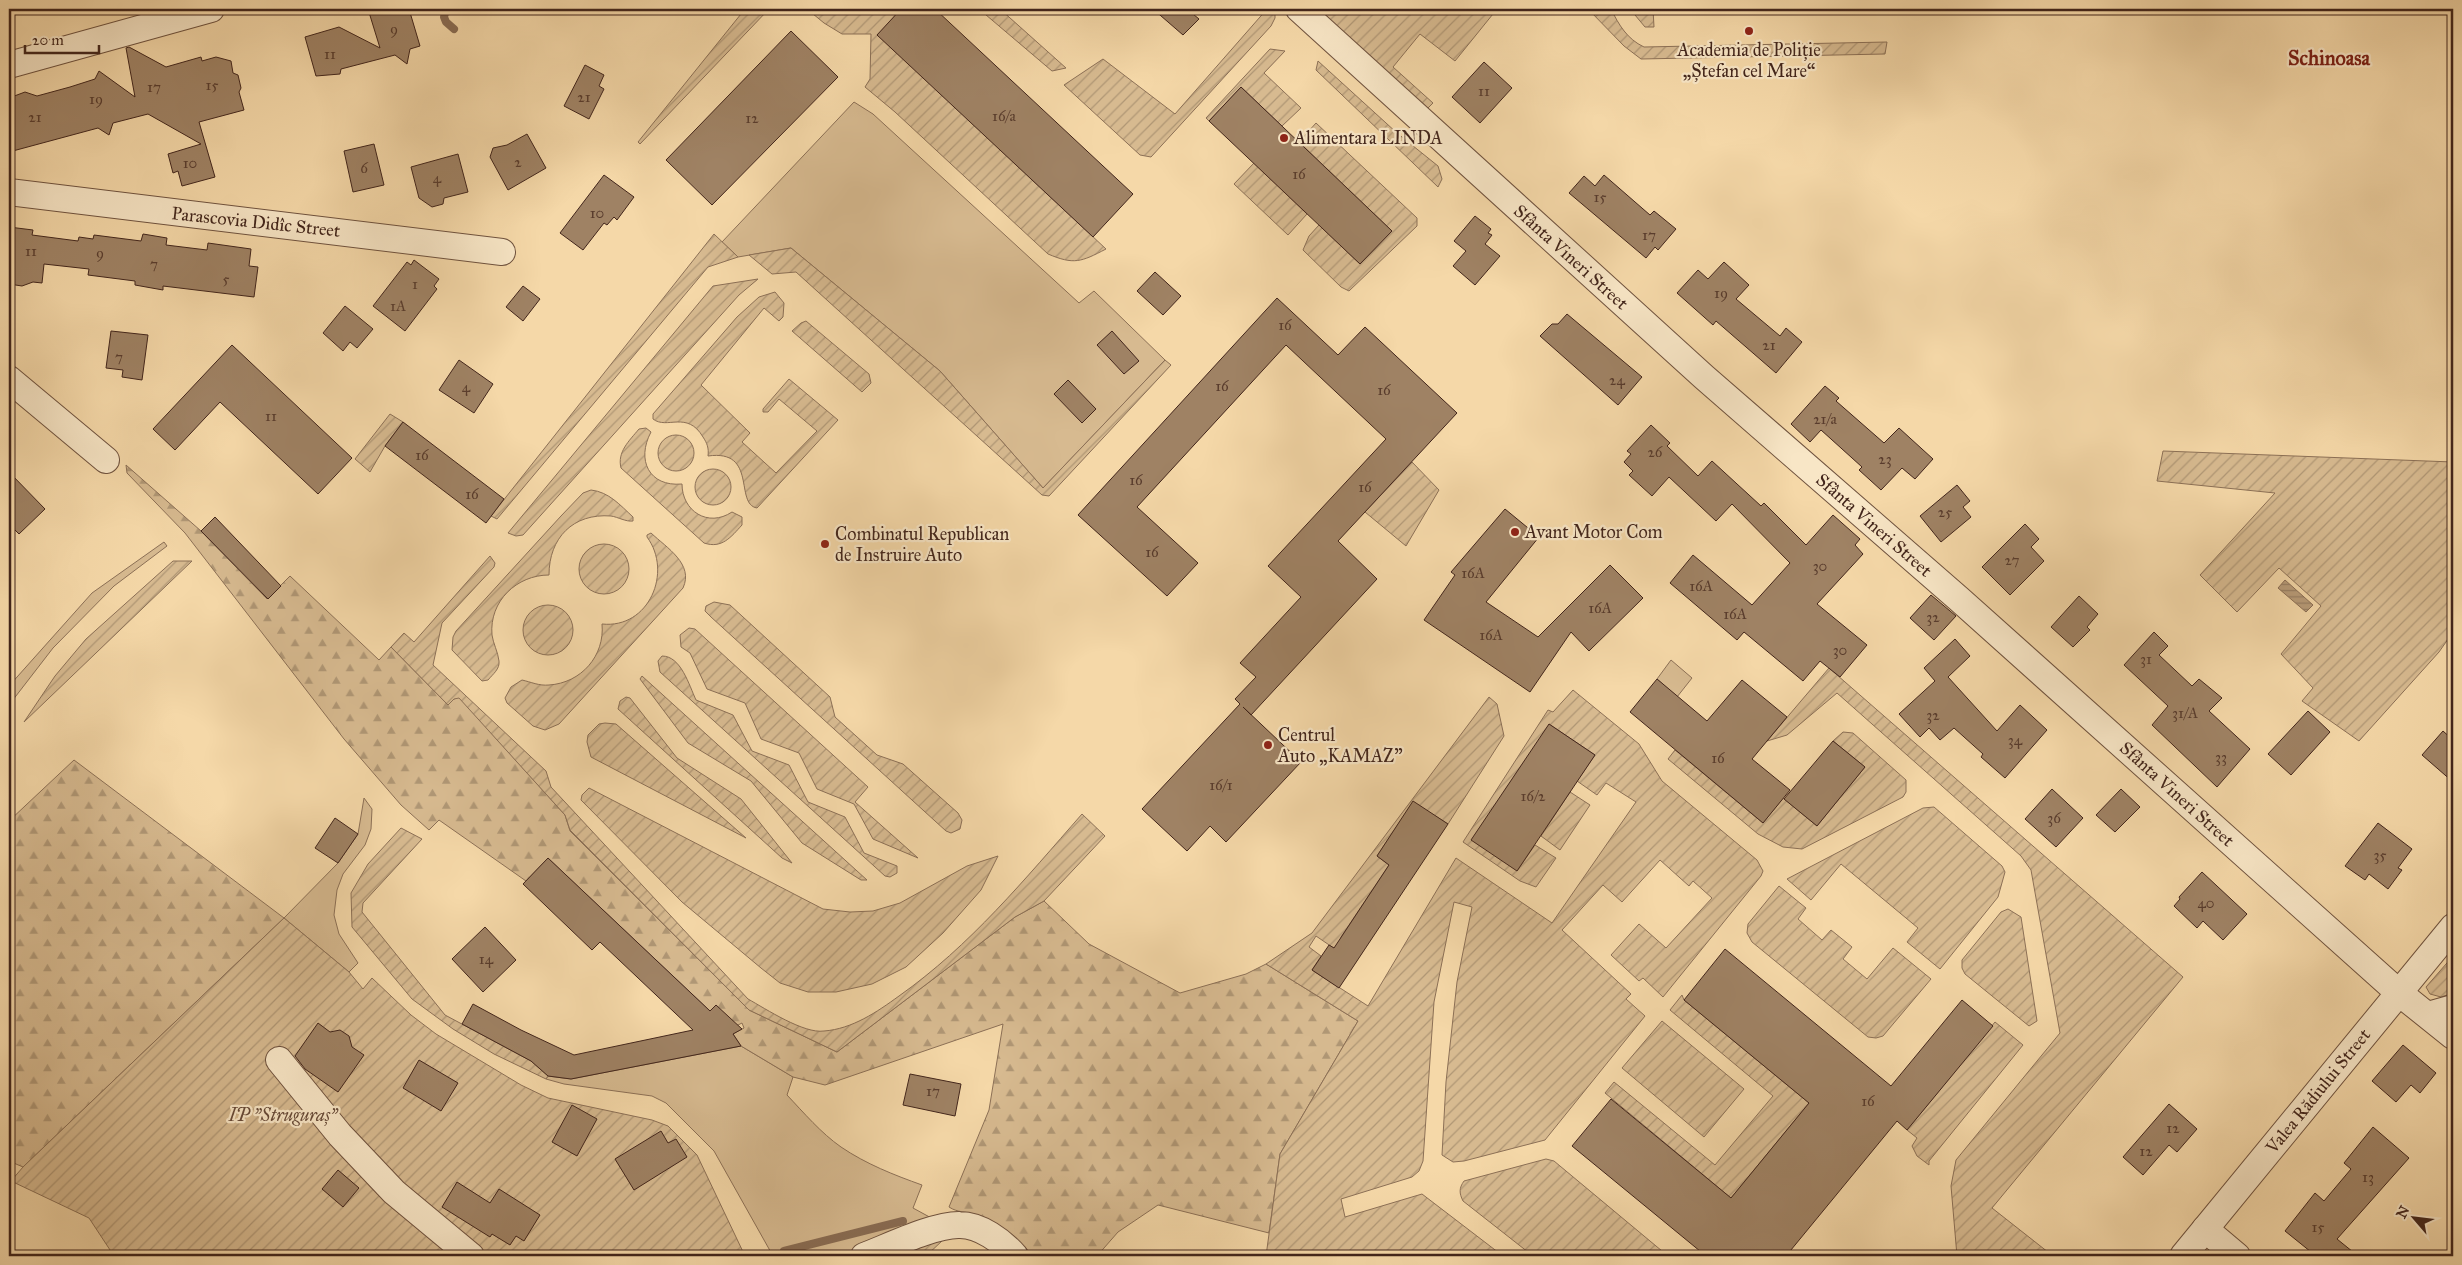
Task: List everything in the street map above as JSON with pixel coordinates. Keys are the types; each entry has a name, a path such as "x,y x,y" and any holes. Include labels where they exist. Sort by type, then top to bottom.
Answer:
{"street":[{"path":"9,65 211,9"},
{"name":"Sfânta Vineri Street","path":"1299,9 1704,377 1959,599 2398,992 2453,1036"},
{"name":"Parascovia Didîc Street","path":"9,192 502,252"},
{"path":"9,379 106,460"},
{"name":"Valea Rădiului Street","path":"2183,1256 2453,927"},
{"path":"2428,1016 2453,1008"},
{"path":"279,1060 340,1135 394,1192 471,1256"},
{"path":"864,1256 902,1241 957,1224 970,1226 996,1239 1015,1256"},
{"path":"2205,1230 2237,1256"}],"green space":[{"path":"745,9 769,9 640,144 638,142"},
{"path":"807,9 901,9 878,35 1106,249 1090,257 1071,261 1048,254 895,112 865,87 870,79 871,34 842,34 824,23"},
{"path":"979,9 1000,9 1066,68 1052,71"},
{"path":"1267,9 1275,9 1275,18 1271,26 1151,157 1140,155 1064,85 1103,59 1175,114"},
{"path":"1313,9 1497,9 1455,61 1420,34 1393,67 1433,103 1424,112"},
{"path":"1588,9 1611,9 1624,31 1644,47 1887,42 1885,54 1641,59 1624,46"},
{"path":"1630,9 1653,9 1654,27 1645,27"},
{"path":"1270,49 1285,51 1264,73 1301,108 1282,126 1241,87 1209,121 1206,118"},
{"path":"1318,61 1397,133 1438,166 1442,179 1438,187 1316,70"},
{"path":"854,102 873,114 1079,303 1094,291 1165,360 1043,488 940,371 791,248 738,257 722,242"},
{"path":"1316,123 1417,218 1417,226 1349,291 1341,287 1303,250 1309,236 1319,225 1360,264 1392,231 1299,142"},
{"path":"1254,163 1307,214 1288,235 1234,184"},
{"path":"714,234 738,257 708,267 497,519 491,516"},
{"path":"791,248 940,371 1043,488 1165,360 1171,365 1049,496 1042,495 796,272 772,274 749,255"},
{"path":"758,279 739,295 523,535 516,536 508,533 713,286"},
{"path":"775,292 784,303 783,317 779,321 764,308 701,385 750,433 742,442 776,473 817,431 779,399 768,412 763,412 763,409 789,379 838,420 757,508 750,504 743,478 734,461 724,456 708,456 706,441 697,429 690,424 684,422 659,422 653,419 653,414 737,317 759,297"},
{"path":"806,321 869,374 871,383 862,392 792,331"},
{"path":"390,414 403,422 385,446 370,472 355,459"},
{"path":"646,428 651,432 645,452 646,462 654,476 661,481 671,484 682,484 686,502 698,514 714,518 732,512 742,517 742,525 726,541 716,544 704,543 621,468 620,462 625,447 639,429"},
{"path":"676,435 683,436 689,440 693,446 693,460 689,466 683,470 676,471 669,470 663,466 659,460 658,453 659,446 663,440 669,436"},
{"path":"2163,451 2453,462 2453,632 2439,652 2359,741 2302,701 2313,688 2281,654 2321,606 2279,568 2237,612 2200,575 2275,493 2157,481"},
{"path":"1412,462 1439,490 1406,546 1365,512"},
{"path":"126,465 201,531 267,599 290,576 379,660 391,647 448,705 459,697 565,815 570,831 749,1010 837,1052 1015,917 1044,901 1089,944 1180,993 1246,974 1266,964 1358,1021 1280,1154 1269,1233 1158,1205 1118,1232 1097,1256 1032,1256 1021,1243 999,1227 975,1215 949,1207 989,1110 1003,1024 825,1085 793,1077 741,1046 733,1034 744,1028 742,1023 732,1028 710,1011 548,858 526,881 439,820 429,830 401,805 344,739 185,533 127,473"},
{"path":"713,469 720,470 726,474 730,480 730,494 726,500 720,504 713,505 706,504 700,500 696,494 695,487 696,480 700,474 706,470"},
{"path":"591,490 603,493 614,500 633,517 633,521 611,516 597,516 575,524 566,530 553,550 549,575 537,576 526,580 507,592 495,611 492,623 492,635 499,664 488,680 482,681 452,650 453,637 456,631 583,493"},
{"path":"651,533 682,564 685,571 683,588 559,724 545,730 533,726 507,703 505,698 511,687 522,680 545,685 561,683 571,679 589,666 595,657 602,636 602,624 618,623 633,617 644,608 652,596 657,581 658,566 654,551 647,537"},
{"path":"164,542 167,546 114,586 53,648 9,705 9,686 92,593"},
{"path":"599,544 609,544 622,551 629,564 629,574 622,587 609,594 599,594 590,590 583,583 579,574 579,564 583,555 590,548"},
{"path":"490,556 495,563 494,567 442,623 433,665 546,771 551,787 748,999 796,1025 816,1031 834,1030 873,1014 950,956 973,934 1018,887 1082,814 1105,836 1044,901 1015,917 837,1052 749,1010 570,830 565,815 459,698 454,699 448,705 391,647 404,633 414,642"},
{"path":"173,561 192,561 24,722 55,676 86,639"},
{"path":"714,602 730,605 830,697 835,717 877,755 903,764 958,813 962,820 960,829 951,833 946,831 711,617 705,611 706,606"},
{"path":"543,605 553,605 566,612 573,625 573,635 566,648 553,655 543,655 534,651 527,644 523,635 523,625 527,616 534,609"},
{"path":"689,628 695,629 868,787 855,802 918,858 873,839 854,804 817,789 799,753 761,739 745,703 707,689 690,653 681,647 680,635"},
{"path":"662,656 669,657 684,672 696,700 733,715 752,751 789,765 808,802 845,817 864,853 897,866 897,873 890,877 885,876 660,672 658,661"},
{"path":"1671,660 1692,678 1677,697 1657,679"},
{"path":"1829,668 2183,977 1992,1208 2053,1256 1957,1256 1951,1186 1956,1160 2060,1033 2031,870 2021,856 1837,693 1787,735 1767,741"},
{"path":"642,676 867,880 861,880 802,843 751,781 688,743 640,679"},
{"path":"1573,690 1639,744 1662,781 1757,860 1763,871 1761,876 1663,997 1643,978 1639,981 1611,955 1639,924 1666,948 1712,898 1693,881 1689,886 1660,860 1622,902 1603,885 1562,930 1631,994 1626,999 1645,1016 1545,1140 1464,1161 1453,1162 1442,1155 1446,1082 1457,982 1472,907 1454,902 1434,1002 1423,1161 1419,1171 1412,1177 1341,1199 1345,1217 1422,1194 1503,1256 1266,1256 1280,1154 1358,1021 1266,964 1312,933 1489,697 1497,704 1504,736 1448,824 1413,802 1377,856 1389,865 1341,937 1338,951 1316,936 1309,947 1321,956 1312,970 1368,1006 1456,858 1552,923 1636,802 1606,783 1597,795 1577,781 1595,755 1549,724 1517,871 1535,845 1556,858 1536,887 1520,881 1463,842 1548,710 1553,712"},
{"path":"626,697 630,698 677,758 741,799 792,863 782,858 618,709 620,701"},
{"path":"599,724 616,724 746,838 591,757 587,742 588,735"},
{"path":"1843,732 1853,733 1906,780 1906,792 1903,797 1802,849 1783,847 1758,834 1668,759 1675,750 1763,823 1783,798 1817,826 1865,767 1833,741"},
{"path":"74,760 284,918 23,1167 9,1161 9,821"},
{"path":"589,788 823,909 850,912 873,911 900,903 967,866 998,856 981,890 943,933 906,967 872,984 836,992 808,992 780,983 682,902 581,800 582,795"},
{"path":"1570,792 1590,805 1560,850 1541,836"},
{"path":"364,798 372,809 371,829 365,845 343,874 337,890 334,915 339,934 358,963 349,972 284,918 338,863 358,834"},
{"path":"1934,807 2002,866 2005,872 1998,897 1940,969 1907,942 1918,928 1841,864 1811,900 1787,879 1923,808"},
{"path":"401,828 422,839 363,903 362,912 445,1015 531,1061 548,1076 546,1079 494,1054 453,1029 412,999 352,927 351,893 368,864"},
{"path":"1779,886 1806,908 1798,919 1822,940 1831,930 1852,947 1843,959 1867,979 1893,948 1931,979 1883,1036 1876,1038 1868,1037 1752,942 1747,933 1748,924"},
{"path":"2008,909 2021,917 2037,1021 2029,1026 1965,974 1962,968 1962,960 2001,912"},
{"name":"IP \"Struguraș\"","path":"284,918 349,972 363,989 372,978 411,1015 436,1034 521,1085 548,1098 652,1120 668,1126 697,1155 745,1256 114,1256 89,1218 11,1181 23,1167"},
{"path":"2453,956 2453,993 2441,997 2430,994 2426,987"},
{"path":"1682,995 1684,1000 1809,1103 1731,1198 1605,1093 1614,1082 1715,1165 1773,1096 1670,1010"},
{"path":"1662,1021 1744,1089 1704,1137 1622,1068"},
{"path":"1995,1022 2023,1045 1929,1161 1929,1165 1917,1156 1912,1146 1917,1138 1907,1130"},
{"path":"741,1046 793,1077 787,1095 834,1141 870,1164 922,1185 913,1208 935,1220 839,1256 773,1256 714,1151 666,1103 652,1096 564,1084 546,1079 548,1076 571,1079"},
{"path":"1546,1159 1554,1161 1668,1256 1533,1256 1463,1201 1460,1191 1464,1181"},
{"path":"943,1240 926,1256 888,1256"}],"shaded area":[{"path":"2285,580 2313,605 2306,612 2278,588"}],"building":[{"path":"368,9 409,9 420,46 410,49 407,64 395,55 341,69 340,74 316,76 305,37 339,27 380,48"},
{"path":"901,9 935,9 1133,194 1093,237 877,35"},
{"path":"1153,9 1187,9 1199,19 1183,35"},
{"path":"791,31 838,77 712,205 666,160"},
{"path":"129,47 166,67 201,57 202,61 216,57 231,61 233,73 238,75 241,88 239,92 244,110 199,122 215,177 182,186 178,171 173,173 168,154 201,144 148,114 113,123 109,135 98,128 9,152 9,98 25,92 37,96 70,87 95,79 99,71 135,97 126,48"},
{"path":"1484,62 1512,88 1480,123 1452,97"},
{"path":"585,65 604,75 599,86 604,89 589,119 564,106"},
{"path":"1241,87 1392,231 1360,264 1209,121"},
{"path":"527,134 546,168 508,190 490,157 493,148 507,145"},
{"path":"374,144 384,185 353,192 344,151"},
{"path":"458,154 468,192 444,198 443,204 432,207 419,198 411,167"},
{"path":"604,175 634,197 617,220 614,217 607,225 604,223 583,250 560,233"},
{"path":"1604,175 1650,215 1654,211 1676,229 1658,250 1655,247 1646,258 1569,193 1584,176 1595,186"},
{"path":"1475,216 1491,229 1488,233 1492,235 1485,244 1500,256 1475,285 1453,266 1466,251 1454,241"},
{"path":"9,227 33,230 32,235 78,241 79,237 93,239 94,235 141,241 143,234 167,238 166,245 207,250 208,243 251,249 249,266 258,267 254,297 163,286 163,290 135,285 135,281 88,275 89,269 44,264 42,283 33,282 22,286 9,284"},
{"path":"414,260 439,279 434,286 437,289 405,331 373,306 407,262 411,265"},
{"path":"1724,262 1749,285 1736,299 1780,336 1786,328 1802,342 1776,373 1716,321 1713,325 1677,293 1698,270 1708,279"},
{"path":"1155,272 1181,296 1163,315 1137,291"},
{"path":"523,286 540,299 523,321 506,307"},
{"path":"1277,298 1338,355 1365,327 1457,413 1338,541 1377,579 1251,715 1301,762 1226,842 1210,826 1187,851 1142,809 1240,704 1235,699 1256,677 1240,663 1301,597 1268,566 1386,439 1286,345 1137,507 1198,563 1167,596 1078,515"},
{"path":"345,306 373,329 357,348 350,342 343,351 323,333"},
{"path":"1567,314 1642,377 1618,405 1540,336 1552,324 1558,324"},
{"path":"111,331 148,335 142,380 122,377 123,370 106,368"},
{"path":"1112,331 1139,361 1124,374 1097,345"},
{"path":"232,345 352,458 318,494 220,402 175,450 153,429"},
{"path":"459,360 493,384 474,413 439,390"},
{"path":"1068,380 1096,409 1082,423 1054,394"},
{"path":"1825,386 1839,398 1836,401 1884,443 1899,428 1933,459 1915,479 1902,468 1881,490 1859,470 1862,467 1821,430 1810,442 1791,424"},
{"path":"403,422 504,499 486,523 385,446"},
{"path":"1651,425 1670,443 1667,446 1698,476 1712,461 1761,506 1764,503 1806,545 1833,515 1860,539 1855,545 1863,554 1817,604 1867,645 1840,677 1820,661 1803,681 1744,632 1737,640 1670,583 1693,555 1752,605 1790,563 1732,504 1716,521 1669,477 1652,496 1629,475 1633,471 1624,462 1631,454 1627,451"},
{"path":"9,472 45,509 19,534 9,524"},
{"path":"1957,485 1970,501 1963,507 1971,517 1941,542 1920,516"},
{"path":"1505,509 1539,537 1486,602 1538,637 1610,565 1643,598 1589,651 1571,632 1530,692 1424,620 1455,575 1451,572"},
{"path":"215,517 281,586 268,599 201,531"},
{"path":"2025,524 2039,539 2031,547 2044,561 2010,595 1982,567"},
{"path":"1931,595 1956,616 1934,640 1910,618"},
{"path":"2079,596 2098,614 2087,627 2090,630 2073,647 2051,627"},
{"path":"2154,632 2168,646 2159,655 2192,686 2199,679 2222,698 2209,711 2250,749 2217,787 2152,725 2168,706 2124,665"},
{"path":"1955,639 1970,656 1948,677 1997,731 2020,705 2047,730 2005,778 1981,757 1983,754 1954,728 1940,740 1929,728 1920,737 1899,714 1935,681 1924,668"},
{"path":"1657,679 1707,721 1742,680 1787,717 1752,759 1790,790 1763,823 1630,712"},
{"path":"2308,711 2330,732 2291,775 2268,754"},
{"path":"1549,724 1595,755 1517,871 1471,840"},
{"path":"2443,731 2453,740 2453,782 2422,755"},
{"path":"1833,741 1865,767 1817,826 1784,799"},
{"path":"2052,789 2083,818 2056,847 2025,819"},
{"path":"2121,789 2140,807 2115,832 2096,815"},
{"path":"1413,801 1448,824 1339,988 1312,970 1329,945 1334,948 1389,865 1377,856"},
{"path":"335,818 358,834 338,863 315,848"},
{"path":"2378,823 2412,849 2398,868 2402,870 2388,889 2369,874 2365,880 2345,866"},
{"path":"548,858 710,1011 716,1005 742,1029 733,1034 741,1046 571,1079 548,1076 531,1061 462,1024 473,1004 521,1030 574,1055 693,1030 600,942 592,950 523,884"},
{"path":"2202,872 2247,914 2223,940 2203,921 2197,928 2174,906 2180,899 2179,897"},
{"path":"485,927 516,960 483,992 452,959"},
{"path":"1725,949 1891,1086 1962,1000 1993,1026 1907,1130 1897,1121 1786,1256 1706,1256 1572,1146 1611,1099 1731,1198 1809,1103 1684,1000"},
{"path":"318,1023 330,1032 340,1030 349,1036 352,1047 364,1055 338,1092 305,1069 295,1056"},
{"path":"2403,1045 2436,1073 2420,1093 2411,1085 2396,1102 2372,1081"},
{"path":"419,1060 458,1083 441,1111 403,1088"},
{"path":"910,1074 961,1084 955,1116 903,1105"},
{"path":"2169,1104 2197,1129 2177,1152 2169,1145 2143,1175 2123,1157"},
{"path":"572,1105 597,1119 577,1156 552,1142"},
{"path":"2373,1127 2409,1158 2337,1239 2358,1256 2316,1256 2285,1231 2315,1193 2324,1201 2351,1169 2344,1163"},
{"path":"661,1131 668,1143 676,1139 687,1157 634,1190 615,1159"},
{"path":"338,1170 359,1188 343,1207 322,1189"},
{"path":"457,1182 490,1203 499,1189 540,1215 524,1241 516,1236 510,1245 492,1234 490,1237 442,1207"}],"waterway":[{"path":"446,9 444,17 446,22 454,29"},
{"path":"784,1251 903,1221"}],"place":[{"name":"Academia de Poliție „Ștefan cel Mare“","path":"1749,31"},
{"name":"Alimentara LINDA","path":"1284,138"},
{"name":"Avant Motor Com","path":"1515,532"},
{"name":"Combinatul Republican de Instruire Auto","path":"825,544"},
{"name":"Centrul Auto „KAMAZ”","path":"1268,745"}],"district":[{"name":"Schinoasa","path":"2329,58"}]}
